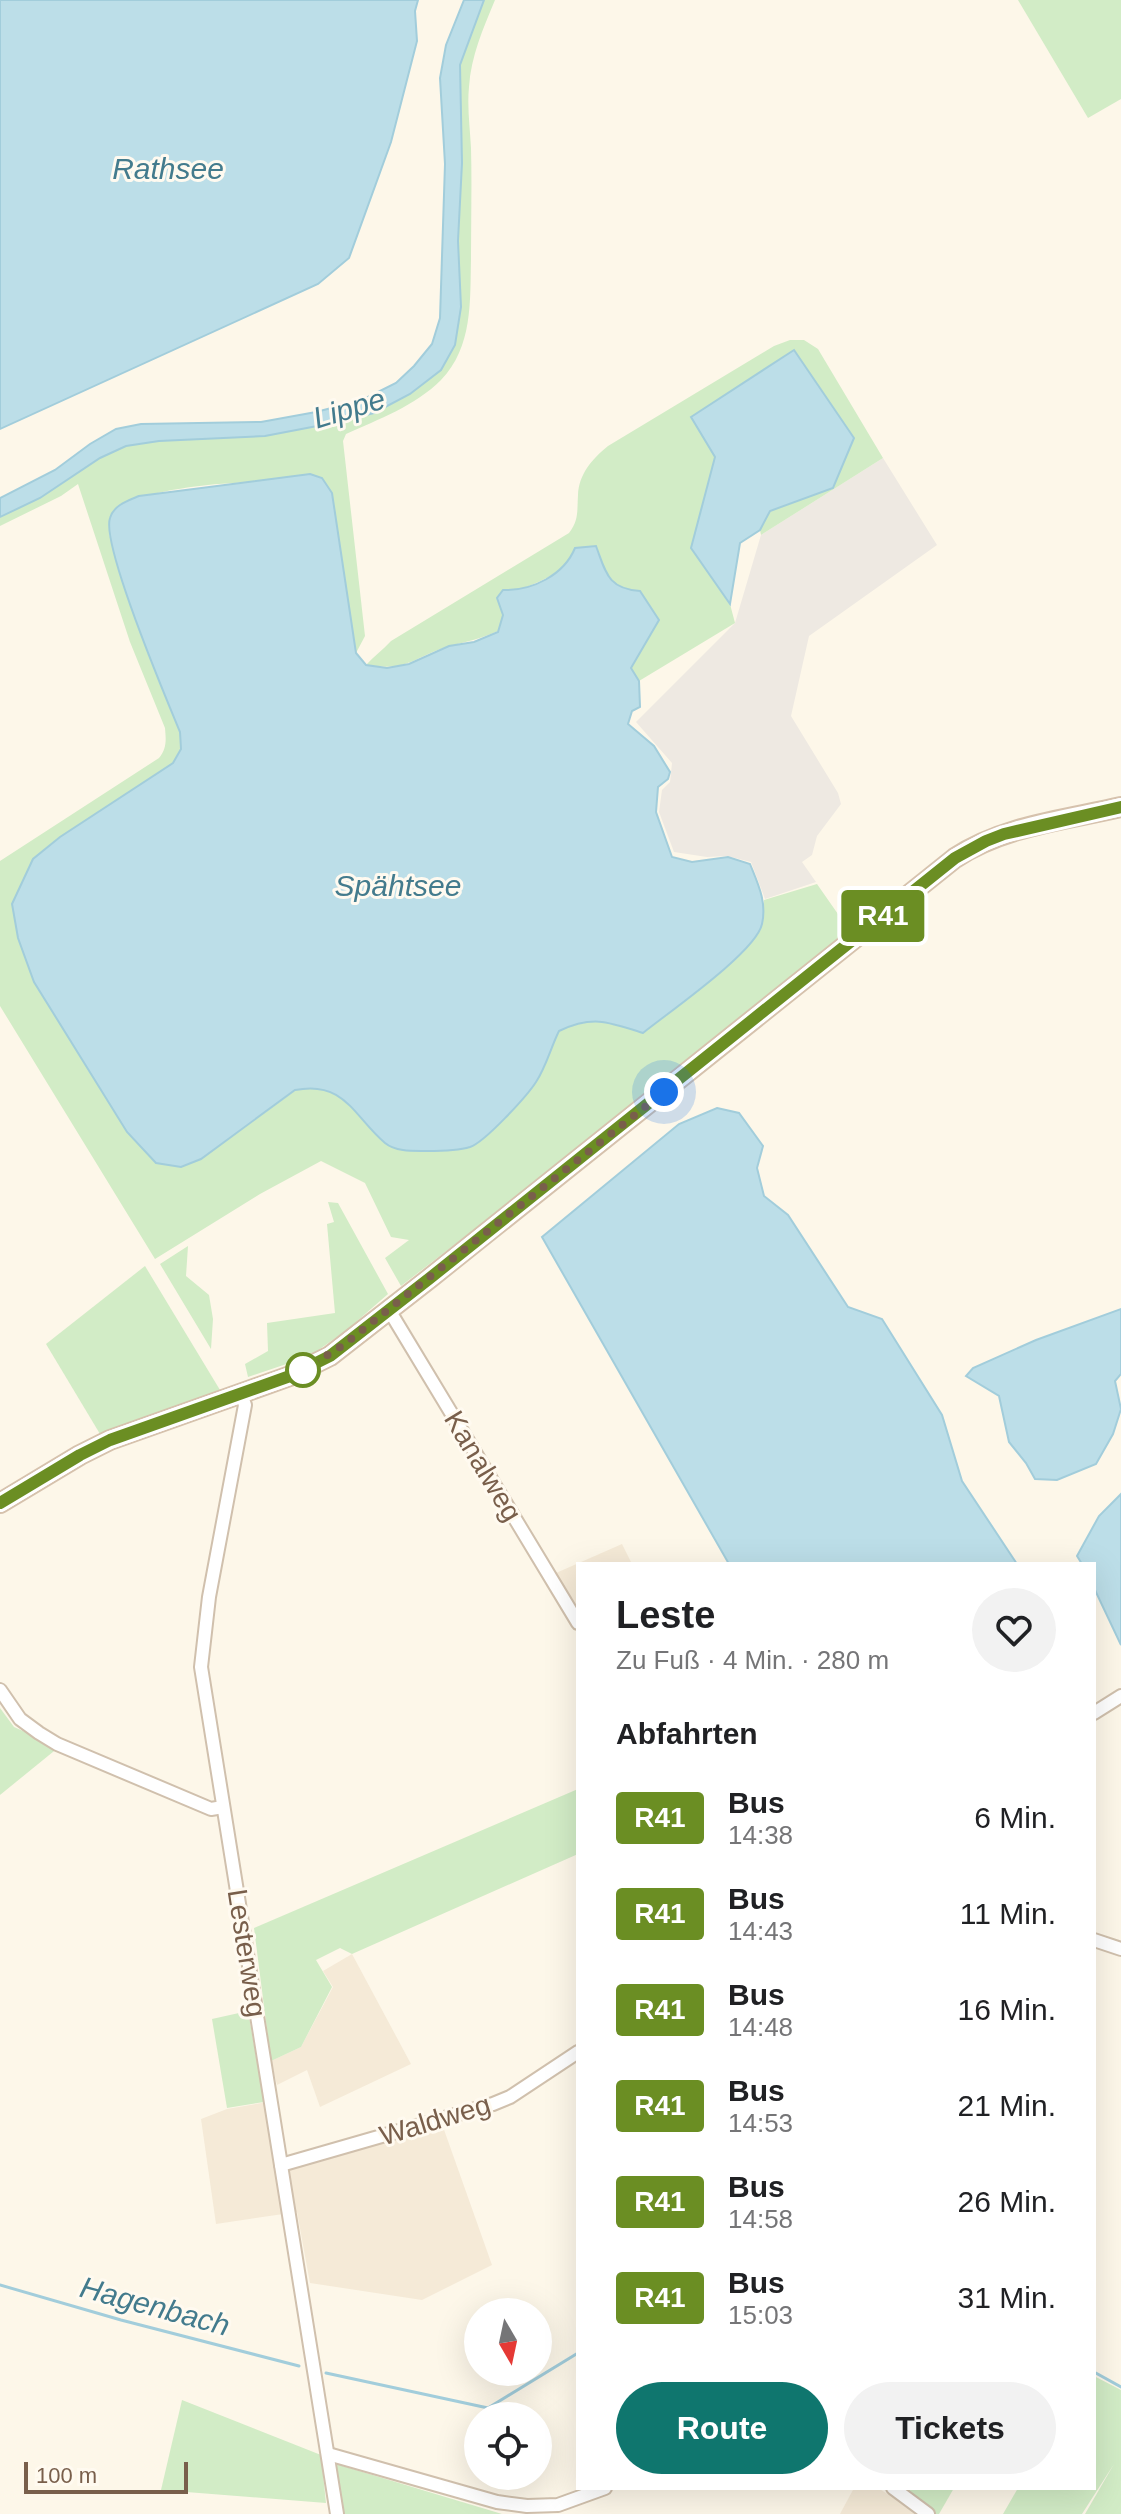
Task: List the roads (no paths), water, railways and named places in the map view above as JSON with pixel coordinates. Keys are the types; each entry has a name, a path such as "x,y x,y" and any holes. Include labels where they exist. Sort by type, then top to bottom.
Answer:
{"main road":[{"path":"0,1503 110,1440 316,1364 389,1310 955,858 1004,834 1121,807"}],"street":[{"name":"Kanalweg","path":"389,1310 576,1620"},
{"name":"Lesterweg","path":"241,1394 245,1405 209,1597 201,1667 337,2514"},
{"path":"0,1690 20,1719 57,1744 211,1809 223,1807"},
{"path":"1096,1712 1121,1696"},
{"path":"1096,1941 1121,1949"},
{"name":"Waldweg","path":"281,2165 493,2104 510,2097 576,2053"},
{"path":"328,2454 497,2502 527,2506 558,2505 599,2490"},
{"path":"896,2490 928,2514"}],"water":[{"name":"Rathsee","path":"0,0 418,0 415,11 417,41 391,142 349,258 318,284 0,429"},
{"name":"Lippe","path":"464,0 484,0 460,65 462,163 458,241 461,307 455,345 441,370 410,394 374,413 333,423 265,436 159,441 126,446 100,458 40,498 0,517 0,498 55,470 116,429 141,424 261,422 316,412 362,400 396,383 414,366 432,344 440,318 445,164 440,78 446,45"},
{"path":"794,350 854,438 833,488 770,511 760,530 740,543 730,604 691,548 715,457 691,417"},
{"name":"Spähtsee","path":"310,474 322,478 332,493 356,653 366,665 387,668 409,664 449,646 474,642 498,632 503,615 497,598 503,590 525,588 546,580 563,566 575,548 596,546 610,578 621,587 640,591 659,620 631,668 639,681 640,707 632,711 628,724 654,746 670,772 668,779 658,787 656,812 672,857 692,862 728,857 750,864 763,901 762,924 745,950 729,965 643,1033 601,1022 582,1023 559,1031 543,1070 531,1089 495,1128 470,1147 437,1151 394,1148 374,1133 347,1103 326,1090 312,1088 295,1090 201,1159 181,1167 156,1163 127,1132 34,982 18,938 12,904 33,859 60,837 173,763 181,749 180,732 136,622 115,558 110,534 112,514 122,504 139,496"},
{"path":"717,1108 739,1113 763,1146 757,1168 764,1196 788,1215 848,1307 882,1319 942,1415 962,1481 1016,1562 728,1562 542,1237 679,1124"},
{"path":"1121,1309 1121,1374 1115,1381 1121,1409 1113,1434 1096,1464 1057,1480 1035,1479 1009,1442 999,1396 966,1376 973,1368 1036,1340"},
{"path":"1121,1494 1121,1645 1096,1592 1096,1562 1081,1562 1077,1556 1099,1516"}],"waterway":[{"name":"Hagenbach","path":"0,2285 299,2366"},
{"name":"Hagenbach","path":"326,2373 488,2408 576,2354"},
{"name":"Hagenbach","path":"1096,2373 1121,2387"}]}
